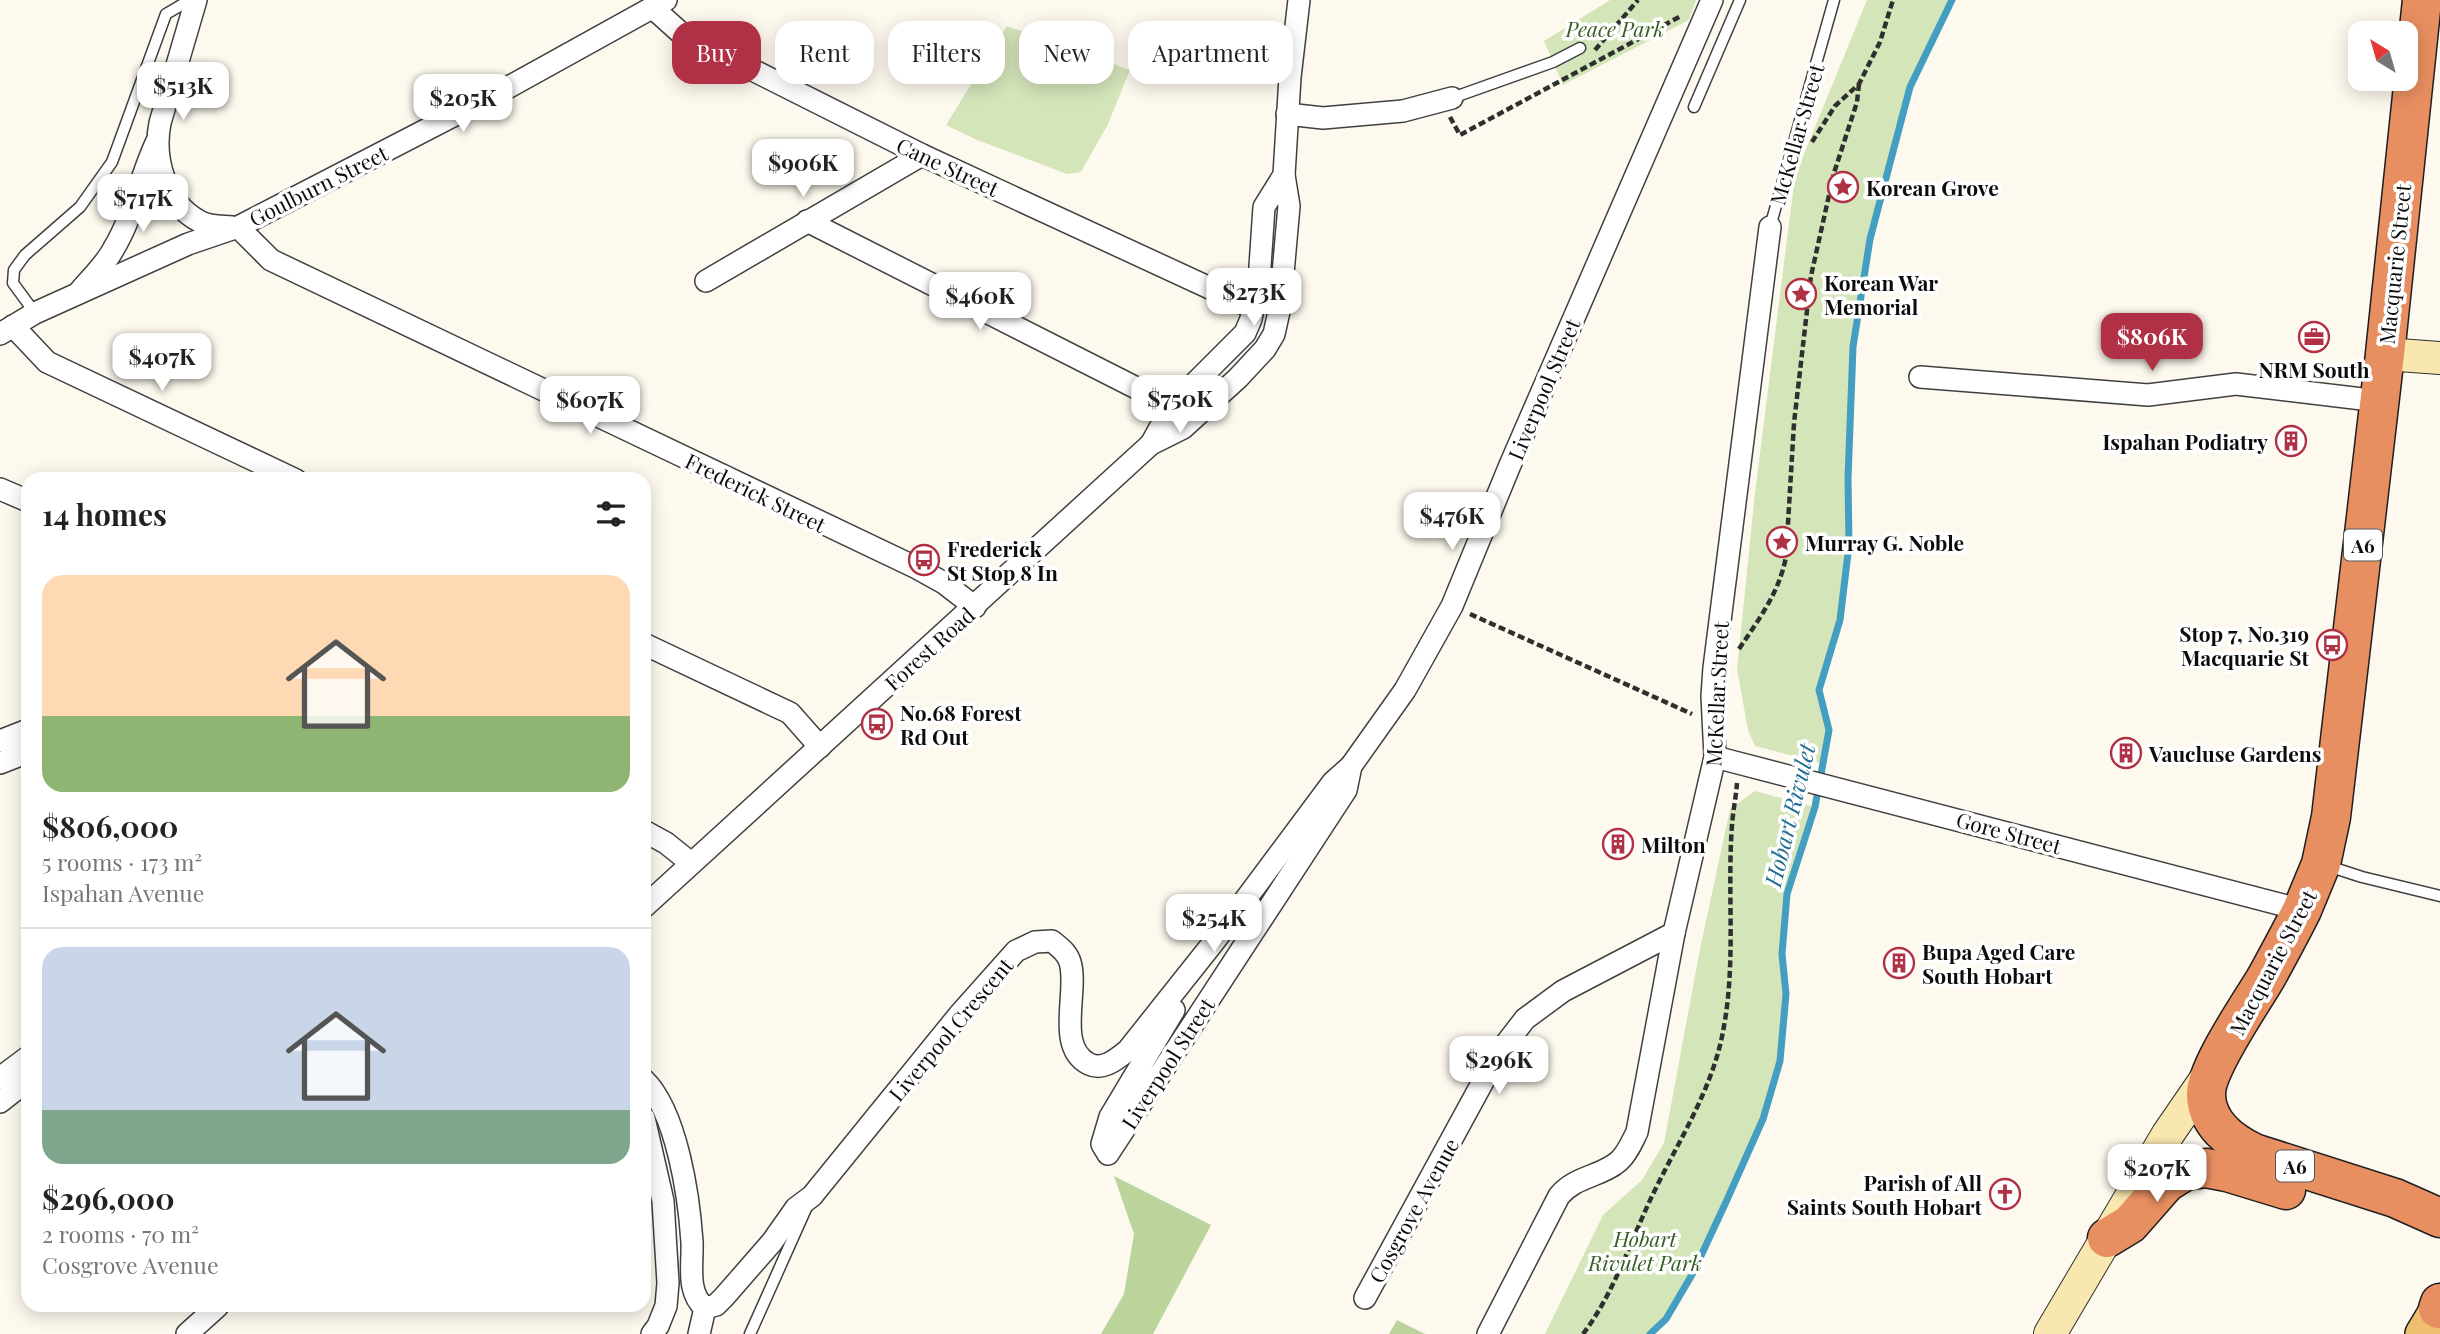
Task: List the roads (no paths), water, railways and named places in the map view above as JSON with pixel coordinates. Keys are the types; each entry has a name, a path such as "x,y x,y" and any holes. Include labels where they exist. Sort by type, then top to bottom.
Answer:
{"highway":[{"name":"Macquarie Street","path":"2216,1064 2302,910 2320,864 2331,817 2385,354 2422,0"},
{"name":"A6","path":"2216,1064 2206,1092 2209,1112 2220,1128 2240,1146 2254,1153 2432,1211"},
{"path":"2107,1238 2130,1224 2166,1183 2185,1171 2206,1168 2322,1201 2432,1211 2440,1247"}],"street":[{"path":"76,296 114,249 136,197 144,169 157,141 196,0"},
{"name":"Forest Road","path":"651,900 1151,444 1183,428 1238,378 1265,349 1275,334 1280,307 1289,206 1284,175 1287,114 1299,0"},
{"name":"Liverpool Street","path":"1112,1063 1128,1050 1213,943 1333,782 1351,766 1405,690 1452,606 1510,465 1712,0"},
{"name":"Goulburn Street","path":"6,330 35,313 188,244 237,227 507,88 659,4"},
{"name":"Cane Street","path":"659,4 682,35 922,155 1253,308"},
{"path":"1287,114 1323,117 1403,111 1452,98"},
{"path":"157,141 165,180 183,209 199,221 212,226 237,227"},
{"path":"706,281 922,155"},
{"name":"Forest Road","path":"1151,444 1172,406 1245,332 1259,281 1264,207 1284,175"},
{"path":"807,221 1172,406"},
{"name":"Frederick Street","path":"237,227 271,261 917,568 944,583 975,607"},
{"name":"McKellar Street","path":"1488,1334 1559,1196 1575,1182 1619,1161 1637,1132 1674,933 1715,757 1712,696 1714,668 1770,227"},
{"path":"6,330 47,362 279,472"},
{"path":"2385,354 2440,358"},
{"path":"1920,377 2148,395 2236,384 2379,401"},
{"path":"0,488 21,498"},
{"path":"651,647 790,713 820,747"},
{"path":"0,741 21,733"},
{"path":"0,763 21,755"},
{"name":"Gore Street","path":"1715,757 1745,771 1847,790 2302,910"},
{"name":"Liverpool Street","path":"1213,943 1110,1117 1102,1144 1108,1154 1346,790 1351,766"},
{"path":"651,835 691,863"},
{"name":"Cosgrove Avenue","path":"1365,1298 1498,1054 1525,1019 1563,991 1674,933"},
{"name":"Liverpool Crescent","path":"705,1308 716,1305 772,1242 796,1208 812,1196 959,1015 1016,951 1035,942 1052,941 1064,951 1070,963 1071,1040 1077,1056 1093,1066 1112,1063"},
{"path":"0,1077 21,1063"},
{"name":"Macquarie Street","path":"2050,1334 2172,1128 2216,1064"},
{"path":"0,1102 21,1086"},
{"path":"651,1090 662,1105 679,1155 692,1241 693,1289 696,1300 705,1308 699,1334"},
{"path":"651,1149 663,1201 668,1283 666,1307 652,1334"},
{"path":"187,1334 211,1312"}],"lane":[{"path":"35,313 13,283 13,270 25,255 80,207 112,162 166,14 190,0"},
{"path":"1695,107 1740,0"},
{"name":"McKellar Street","path":"1770,227 1834,0"},
{"path":"1452,98 1553,62 1580,48"},
{"path":"2320,864 2440,896"},
{"name":"Liverpool Crescent","path":"750,1334 812,1196"}],"waterway":[{"name":"Hobart Rivulet","path":"1650,1334 1666,1319 1693,1273 1763,1119 1780,1061 1786,994 1782,954 1787,894 1815,807 1829,730 1819,690 1840,620 1849,545 1848,478 1853,347 1870,239 1910,87 1952,0"}],"place":[{"name":"Korean Grove","path":"1843,187"},
{"name":"Korean War Memorial","path":"1801,294"},
{"name":"NRM South","path":"2314,337"},
{"name":"Ispahan Podiatry","path":"2291,441"},
{"name":"Murray G. Noble","path":"1782,542"},
{"name":"Frederick St Stop 8 In","path":"924,560"},
{"name":"Stop 7, No.319 Macquarie St","path":"2332,645"},
{"name":"No.68 Forest Rd Out","path":"877,724"},
{"name":"Vaucluse Gardens","path":"2126,753"},
{"name":"Milton","path":"1618,844"},
{"name":"Bupa Aged Care South Hobart","path":"1899,963"},
{"name":"Parish of All Saints South Hobart","path":"2005,1194"}],"park label":[{"name":"Peace Park","path":"1615,28"},
{"name":"Hobart Rivulet Park","path":"1645,1250"}]}
